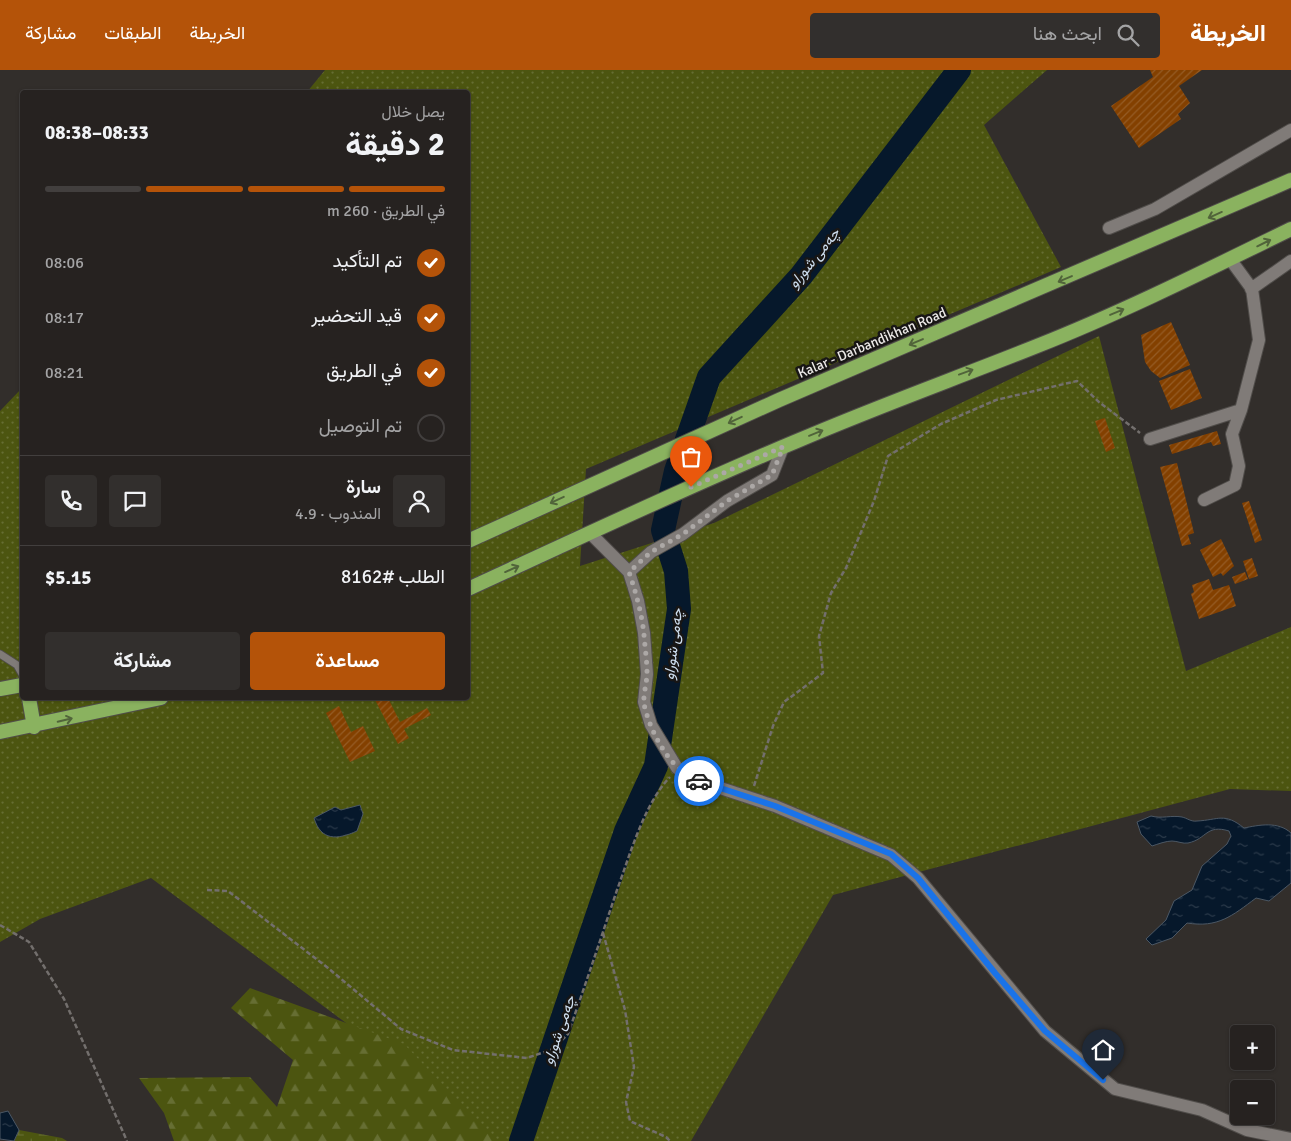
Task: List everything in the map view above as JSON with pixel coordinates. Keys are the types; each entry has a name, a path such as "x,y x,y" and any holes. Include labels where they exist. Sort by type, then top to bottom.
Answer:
{"highway":[{"name":"Kalar - Darbandikhan Road","path":"470,540 779,400 1291,180"},
{"path":"470,588 644,508 783,447 943,381 1037,346 1158,294 1291,230"},
{"path":"0,688 20,685"},
{"path":"29,700 34,727"},
{"path":"0,732 34,727 152,700"}],"street":[{"path":"1109,228 1155,209 1291,130"},
{"path":"1204,500 1235,485 1240,466 1232,434 1241,410 1259,340 1252,289 1230,259"},
{"path":"1252,289 1291,260"},
{"path":"1150,439 1241,410"},
{"path":"629,572 651,552 683,534 727,501 772,475 783,447"},
{"path":"590,533 629,572 638,601 644,633 647,674 644,702 650,724 677,768 690,778 750,798 891,854 918,878 1045,1031 1115,1089 1202,1110 1247,1130 1291,1139"}],"lane":[{"path":"0,654 17,666 20,671"}],"path":[{"path":"750,798 773,726 784,702 823,673 819,636 831,593 846,568 874,501 888,456 941,424 996,400 1076,382 1100,403 1150,439"},
{"path":"207,890 228,891 328,968 401,1029 453,1050 527,1058 553,1049 568,1034 629,856 647,814 663,784 677,768"},
{"path":"0,925 29,942 64,999 127,1141"},
{"path":"602,933 625,1010 634,1067 626,1102 630,1122 666,1137 670,1141"}],"green space":[{"path":"325,70 1047,70 984,125 1061,267 586,469 580,566 714,523 1099,336 1186,671 1291,627 1291,791 1230,789 833,895 691,1141 395,1141 373,1043 151,878 40,919 0,942 0,411 20,390 20,700 470,700 470,90 309,90"},
{"path":"250,988 404,1044 496,1141 174,1141 164,1113 139,1078 250,1077 277,1107 293,1060 231,1008"},
{"path":"19,1130 62,1138 67,1141 14,1141"}],"water":[{"path":"360,805 363,814 357,831 336,837 325,835 317,826 314,818 335,807 341,810"},
{"path":"1151,816 1178,817 1195,821 1226,818 1244,828 1274,825 1286,829 1291,833 1291,883 1269,901 1256,898 1232,915 1216,922 1207,924 1187,923 1172,938 1152,945 1146,939 1166,920 1174,901 1192,890 1202,866 1227,844 1231,836 1229,831 1216,829 1188,843 1170,841 1152,846 1141,834 1137,822"},
{"path":"8,1111 19,1130 14,1141 0,1139 0,1113"}],"building":[{"path":"1150,70 1202,70 1179,86 1190,103 1178,114 1181,119 1139,148 1111,106 1153,77"},
{"path":"1171,322 1190,365 1160,378 1151,371 1145,362 1141,335"},
{"path":"1190,369 1202,398 1171,410 1159,381"},
{"path":"1105,418 1115,448 1106,452 1095,421"},
{"path":"1217,431 1221,444 1213,446 1211,442 1172,454 1169,445"},
{"path":"1177,463 1194,533 1188,535 1191,544 1182,546 1160,467"},
{"path":"1249,501 1262,540 1255,543 1242,503"},
{"path":"1221,539 1234,566 1223,576 1221,573 1213,577 1200,550"},
{"path":"1252,558 1258,576 1249,579 1243,561"},
{"path":"1245,572 1248,579 1235,584 1232,577"},
{"path":"1209,579 1213,590 1229,585 1236,606 1199,619 1191,594 1194,592 1192,585"},
{"path":"375,700 389,700 400,722 427,708 431,715 404,729 409,738 398,744"},
{"path":"339,706 351,732 363,726 375,751 350,762 326,713"}],"waterway":[{"name":"چەمی شوراو","path":"521,1141 626,831 656,766 679,609 676,571 663,530 676,471 709,377 801,276 959,70"}],"way so far":[{"path":"691,487 783,447 772,475 727,501 683,534 651,552 629,572 638,601 644,633 647,674 644,702 650,724 669,758 677,768 690,778 699,781"}],"route":[{"path":"699,781 775,806 891,854 918,878 1045,1031 1103,1080"}]}
